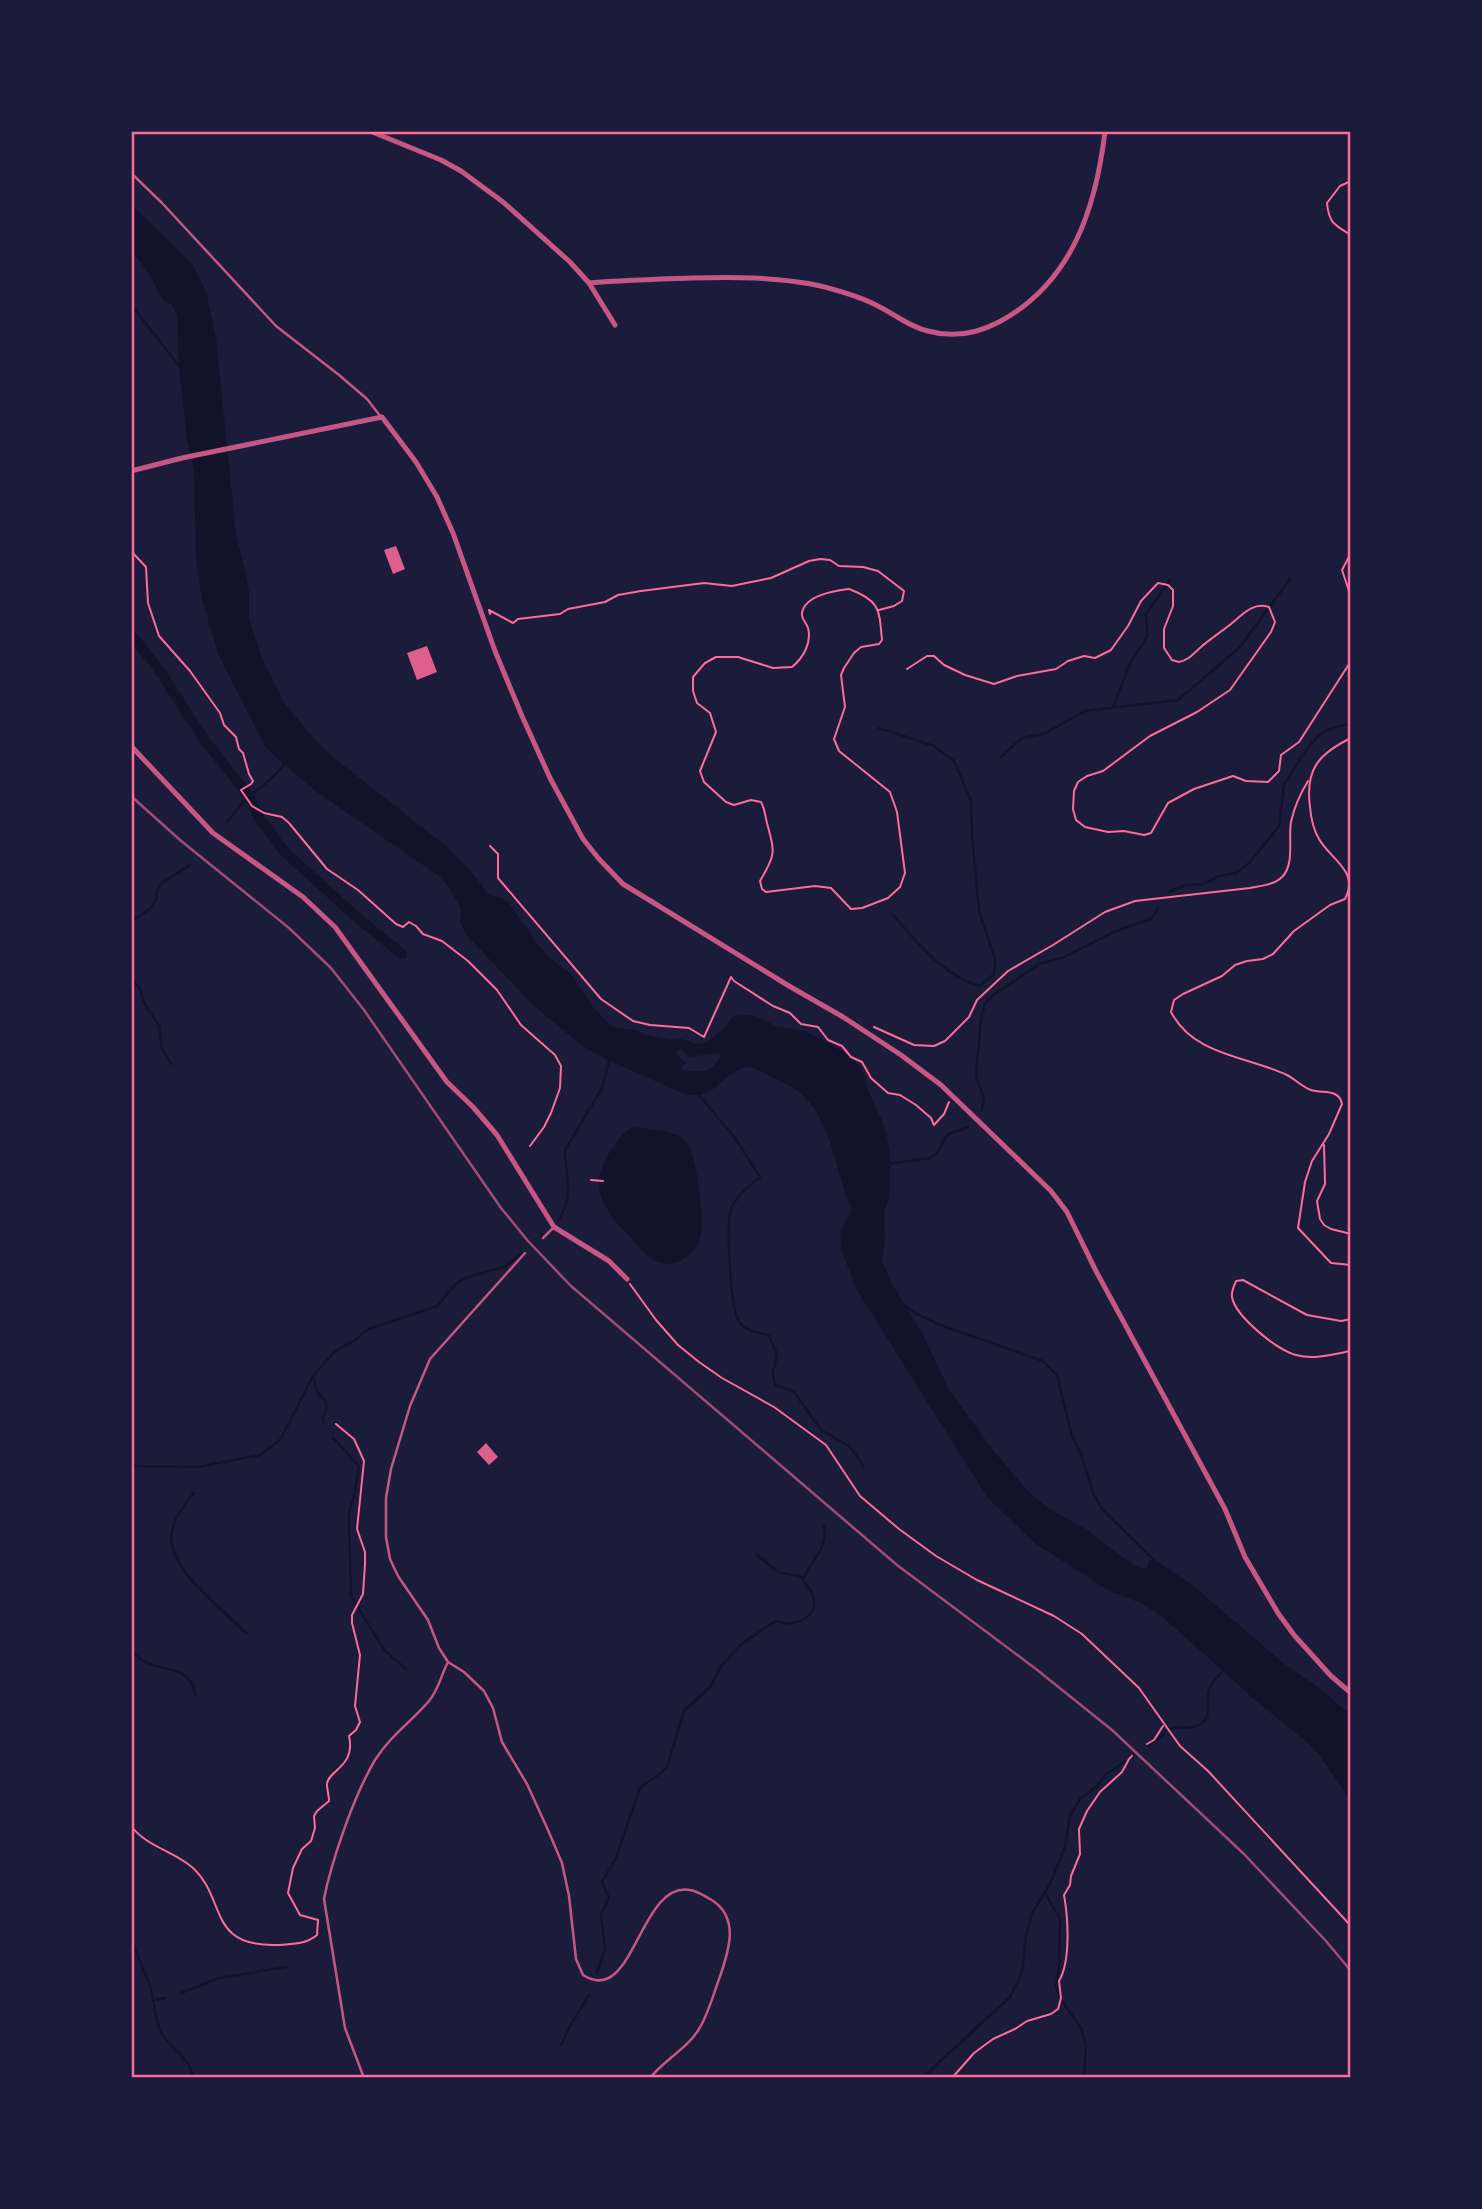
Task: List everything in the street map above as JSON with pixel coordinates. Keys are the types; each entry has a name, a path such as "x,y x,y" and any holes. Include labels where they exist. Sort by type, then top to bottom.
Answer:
{"street":[{"path":"370,131 441,160 482,186 570,262 589,283 615,325"},
{"path":"589,283 625,279 728,277 784,280 813,284 874,303 925,331 956,335 974,333 1016,313 1048,285 1065,263 1098,181 1105,131"},
{"path":"131,471 382,417 416,462 437,496 522,716 550,778 589,846 611,873 638,894 843,1017 901,1055 941,1085 1051,1191 1067,1212 1096,1271 1225,1509 1245,1557 1278,1613 1331,1676 1351,1693"},
{"path":"131,746 213,833 303,897 335,927 447,1082 497,1135 554,1227 609,1261 627,1279"}],"lane":[{"path":"131,173 276,326 357,391 382,417"},
{"path":"543,1238 554,1227"},
{"path":"525,1253 430,1359 410,1405 387,1488 384,1516 390,1559 398,1576 428,1620 447,1662 464,1672 484,1691 493,1708 502,1742 527,1784 562,1863 569,1896 576,1959 583,1975 594,1981 601,1981 615,1973 623,1965 659,1903 676,1890 694,1890 714,1901 727,1917 730,1925 729,1949 706,2015 698,2030 650,2078"},
{"path":"364,2078 345,2028 324,1899 355,1804 375,1760 407,1721 430,1700 441,1682 447,1662"}],"path":[{"path":"1351,181 1340,186 1327,203 1328,215 1335,225 1351,235"},
{"path":"131,551 146,567 148,603 159,636 190,671 220,713 224,725 236,737 253,781 241,790 248,802 264,813 282,817 301,835 327,869 358,890 396,924 403,927 409,922 412,923 424,934 443,941 468,961 497,990 521,1025 555,1055 561,1066 560,1088 544,1127 530,1146"},
{"path":"1351,553 1342,570 1351,597"},
{"path":"490,615 489,610 513,623 518,619 560,614 568,609 641,591 704,583 732,586 771,578 809,561 820,559 830,560 839,566 878,570 904,591 902,601 878,610"},
{"path":"907,669 927,656 934,656 944,665 965,675 994,684 1017,676 1056,669 1068,661 1084,656 1095,658 1111,650 1141,601 1158,583 1168,585 1173,590 1173,606 1164,629 1164,648 1172,660 1179,662 1192,656 1243,613 1256,606 1269,607 1275,622 1230,690 1197,712 1150,736 1103,771 1078,782 1074,791 1073,809 1076,820 1085,827 1144,835 1151,832 1168,803 1194,789 1233,776 1268,782 1279,771 1281,755 1304,736 1351,660"},
{"path":"849,589 875,604 878,610 882,640 878,644 861,647 854,653 841,676 845,707 836,730 835,745 890,792 897,812 905,873 900,887 888,898 862,908 851,909 831,888 815,886 765,892 760,881 772,860 774,849 765,809 761,802 751,800 734,805 726,802 704,782 700,771 716,732 710,713 697,703 692,691 693,677 705,663 716,657 738,657 773,667 792,667 807,648 808,629 802,611 806,604 816,597 849,589"},
{"path":"866,1025 914,1045 933,1046 945,1041 969,1017 977,1000 1008,971 1105,912 1135,901 1269,884 1282,877 1288,865 1291,822 1300,794 1316,762 1351,738"},
{"path":"1308,781 1312,825 1327,851 1342,864 1348,878 1348,893 1345,899 1330,905 1294,931 1273,954 1236,965 1222,976 1183,994 1174,1000 1171,1012 1182,1031 1200,1043 1241,1061 1287,1075 1311,1090 1338,1095 1342,1104 1324,1144 1312,1161 1305,1182 1298,1228 1331,1263 1351,1265"},
{"path":"490,846 498,854 498,878 601,999 634,1021 650,1026 688,1028 704,1037 732,977 734,981 773,1006 790,1013 801,1024 818,1027 828,1040 842,1046 851,1057 862,1062 871,1077 888,1093 900,1095 916,1105 931,1118 934,1125 944,1114 949,1101 943,1096"},
{"path":"1324,1144 1325,1184 1317,1201 1320,1219 1331,1229 1351,1234"},
{"path":"591,1180 603,1181"},
{"path":"627,1279 656,1320 678,1345 699,1363 774,1407 826,1444 860,1496 899,1529 936,1556 987,1585 1054,1616 1082,1634 1139,1688 1180,1746 1208,1771 1351,1926"},
{"path":"1351,1319 1340,1321 1307,1315 1243,1280 1236,1281 1231,1294 1251,1324 1282,1350 1298,1356 1321,1357 1351,1351"},
{"path":"131,1826 152,1845 188,1864 200,1874 225,1927 234,1935 258,1945 308,1942 317,1935 318,1920 300,1916 288,1893 289,1883 302,1849 311,1841 315,1828 314,1816 330,1801 327,1783 345,1761 351,1746 349,1736 360,1722 355,1706 360,1655 352,1615 363,1594 365,1552 357,1529 364,1461 354,1439 336,1424"},
{"path":"1147,1744 1154,1740 1163,1725"},
{"path":"952,2078 974,2053 993,2039 1058,2009 1068,1916 1063,1895 1070,1885 1080,1854 1079,1829 1100,1792 1122,1772 1132,1756"}],"shaded area":[{"path":"131,204 193,265 206,292 216,338 236,535 249,592 249,618 261,656 285,704 334,758 446,846 470,870 489,895 502,898 511,906 538,945 571,974 593,1007 609,1024 646,1035 670,1040 681,1039 697,1044 705,1043 724,1029 733,1016 752,1015 778,1027 805,1031 844,1052 857,1063 884,1125 890,1150 889,1198 884,1213 885,1241 882,1261 893,1286 922,1333 949,1390 996,1454 1030,1493 1049,1509 1086,1529 1141,1569 1147,1568 1149,1561 1154,1559 1191,1584 1283,1663 1318,1687 1351,1715 1351,1801 1308,1743 1254,1699 1164,1618 1143,1604 1108,1590 1036,1544 987,1497 857,1290 842,1252 840,1238 851,1207 824,1127 807,1099 791,1086 751,1067 732,1073 709,1092 684,1094 581,1045 531,1003 466,934 460,923 461,908 439,876 317,792 265,746 218,654 202,599 196,559 194,470 187,439 179,368 177,315 171,304 163,300 158,293 152,277 131,250","holes":["678,1049 689,1057 717,1053 722,1056 708,1070 683,1071 681,1067 686,1063 675,1054"]},
{"path":"634,1127 681,1137 689,1146 693,1157 700,1200 701,1234 691,1253 672,1264 650,1258 612,1217 601,1196 599,1185 604,1162 621,1136"}],"building":[{"path":"396,546 405,569 393,574 384,550"},
{"path":"427,646 437,672 417,680 407,653"},
{"path":"486,1443 498,1457 489,1465 477,1452"}],"waterway":[{"path":"131,305 180,367"},
{"path":"1001,757 1022,738 1044,734 1085,711 1178,700 1240,647 1290,579"},
{"path":"1113,707 1130,663 1147,637 1146,614 1170,580"},
{"path":"131,635 155,664 206,742 249,796 260,819 284,851 354,915 402,954"},
{"path":"1170,891 1186,885 1204,884 1219,876 1236,873 1249,863 1279,826 1284,785 1302,756 1317,737 1327,730 1351,723"},
{"path":"879,728 934,746 954,761 971,801 979,911 995,959 994,974 980,986 955,975 932,957 893,915"},
{"path":"227,822 245,800 286,763"},
{"path":"131,922 151,908 162,883 190,865"},
{"path":"982,1110 984,1098 976,1076 981,1019 985,1004 992,996 1039,964 1062,958 1116,931 1151,919 1158,908"},
{"path":"131,979 140,989 145,1004 159,1026 162,1048 171,1064"},
{"path":"568,1189 565,1150 602,1088 610,1057"},
{"path":"698,1094 735,1138 760,1177 739,1196 731,1209 730,1267 734,1302 740,1323 746,1328 769,1336 777,1354 773,1373 775,1385 794,1392 821,1430 849,1446 863,1466"},
{"path":"888,1164 930,1158 937,1153 947,1135 968,1127"},
{"path":"558,1221 566,1205 568,1192"},
{"path":"541,1233 542,1237"},
{"path":"131,1466 198,1467 260,1455 280,1440 313,1376 335,1351 354,1341 368,1329 437,1306 455,1285 465,1278 504,1267 524,1252"},
{"path":"903,1304 940,1325 1043,1361 1057,1375 1072,1436 1081,1454 1093,1493 1102,1509 1155,1561"},
{"path":"313,1376 317,1391 326,1402 324,1422"},
{"path":"333,1438 359,1466 349,1513 351,1596 384,1650 406,1669"},
{"path":"194,1493 181,1510 172,1531 172,1545 177,1559 210,1600 246,1633"},
{"path":"597,1972 605,1949 601,1915 609,1898 602,1882 616,1858 639,1790 667,1767 684,1711 710,1687 721,1666 743,1643 772,1623 796,1622 811,1612 814,1597 803,1580 824,1541 824,1526"},
{"path":"757,1555 778,1572 804,1577"},
{"path":"131,1651 147,1663 184,1675 189,1679 195,1694"},
{"path":"1170,1729 1194,1727 1205,1720 1208,1691 1224,1670"},
{"path":"1149,1746 1165,1733"},
{"path":"922,2078 1010,1997 1022,1972 1032,1913 1050,1884 1065,1847 1070,1816 1080,1799 1096,1787 1106,1774 1133,1757"},
{"path":"1045,1893 1060,1919 1056,1986 1061,2000 1081,2028 1086,2044 1084,2078"},
{"path":"131,1939 150,1986 159,2029 189,2065 193,2078"},
{"path":"181,1993 219,1978 286,1967"},
{"path":"561,2045 589,1995"},
{"path":"153,2000 165,1998"}],"railway":[{"path":"131,796 180,840 289,928 331,968 364,1010 501,1208 571,1286 897,1565 1036,1669 1112,1730 1244,1854 1351,1971"}]}
